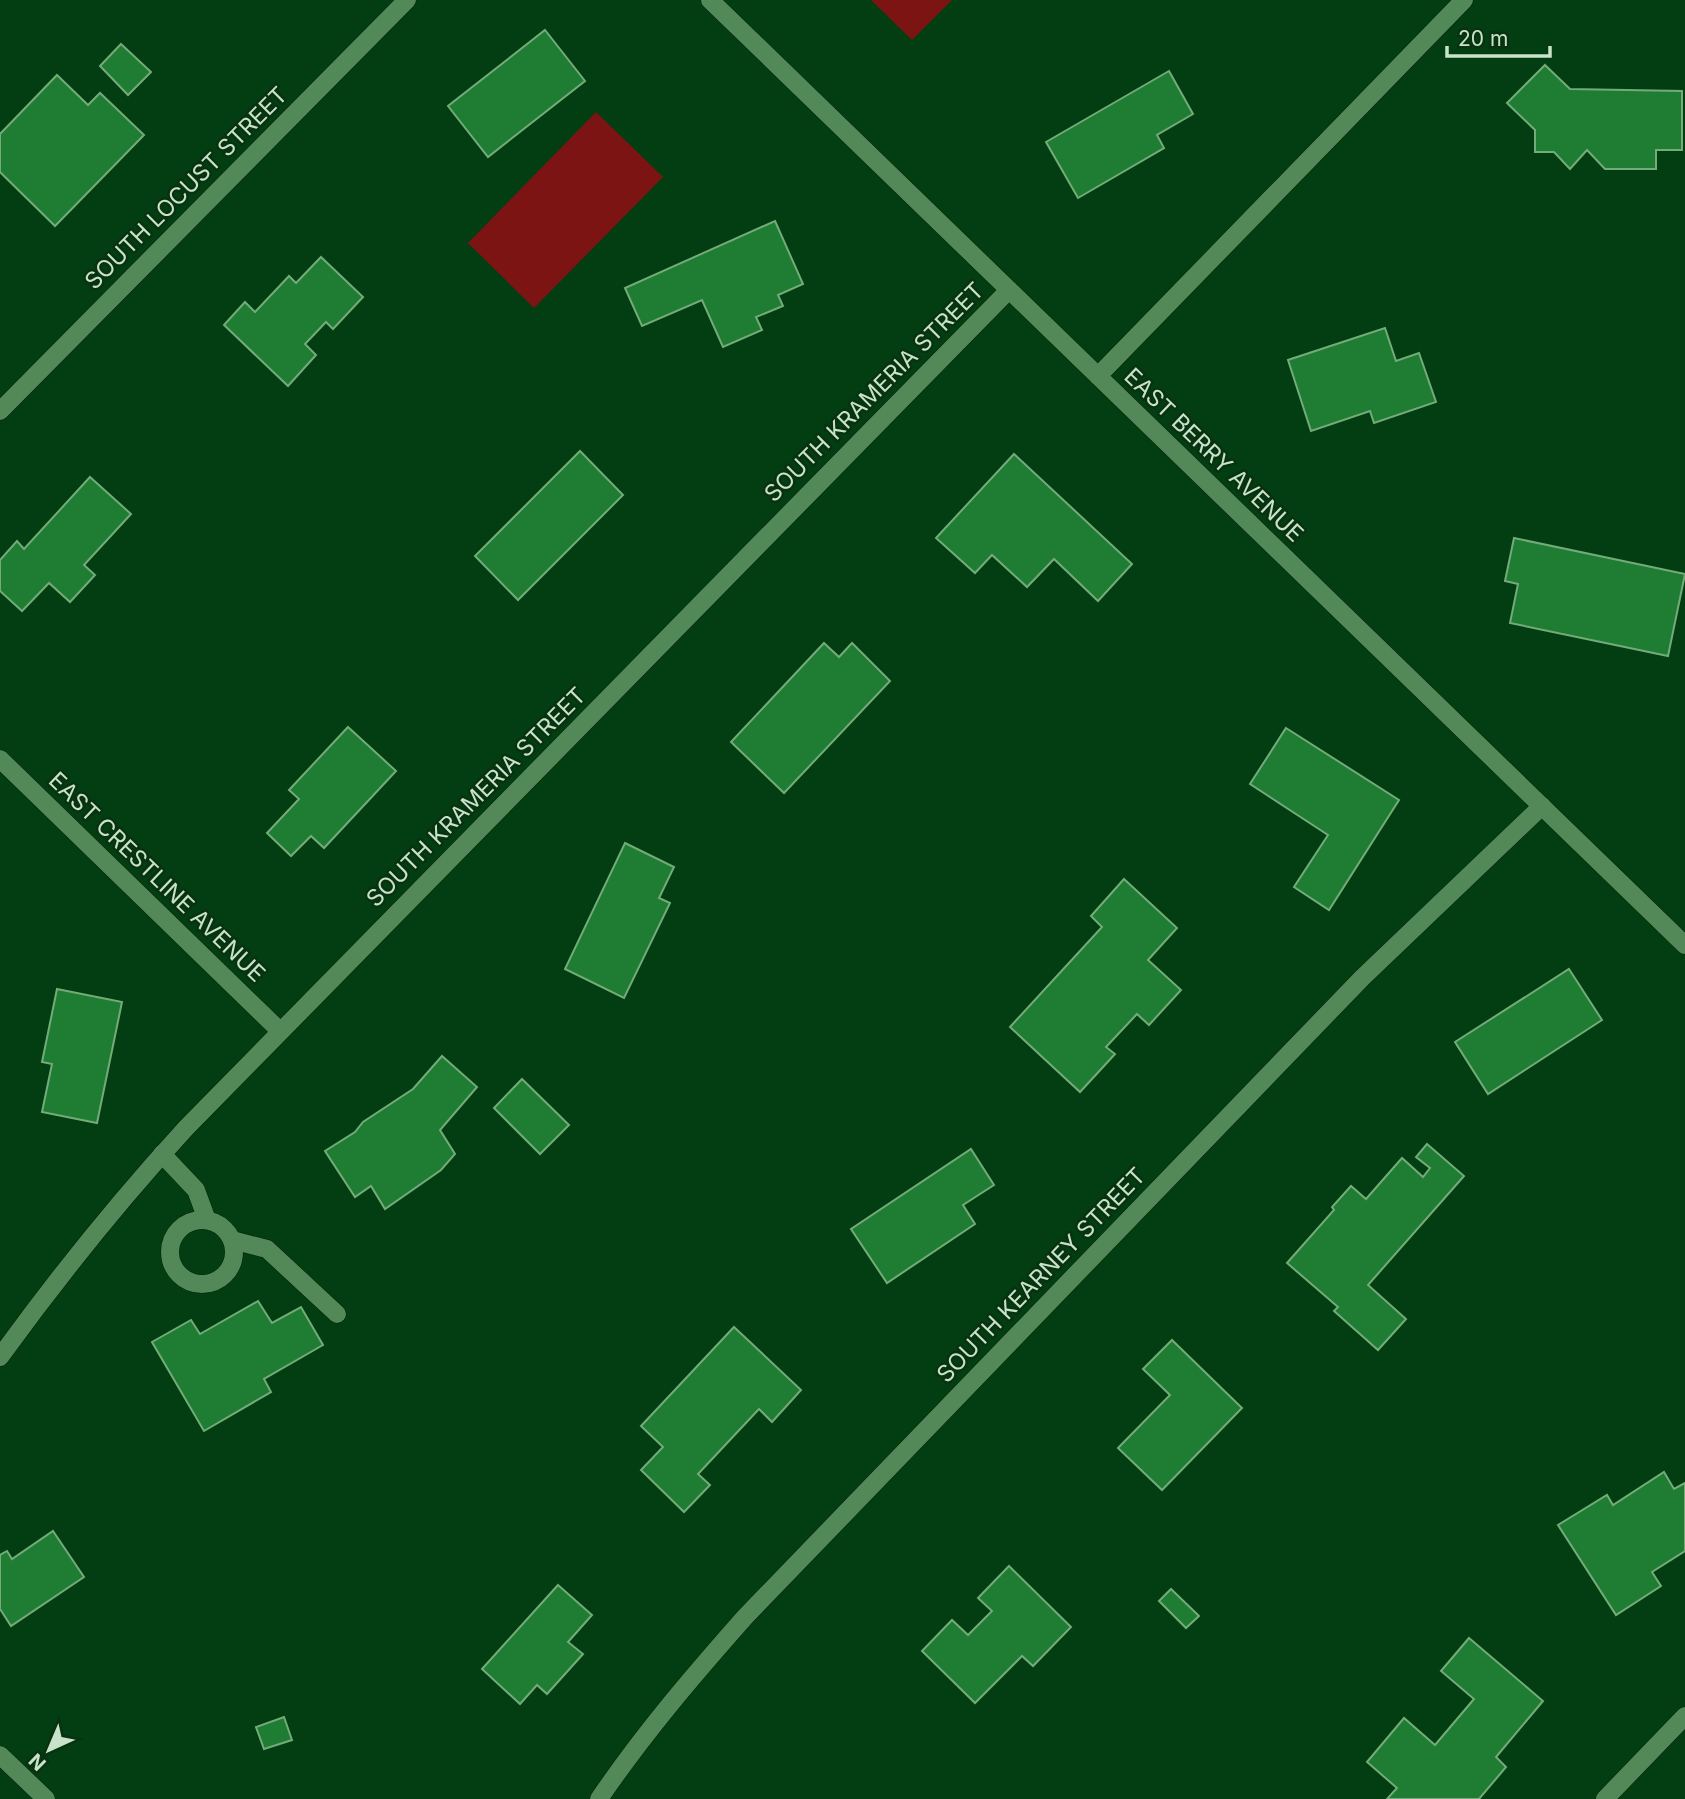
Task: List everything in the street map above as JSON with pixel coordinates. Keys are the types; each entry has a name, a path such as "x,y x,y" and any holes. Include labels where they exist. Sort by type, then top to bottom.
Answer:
{"street":[{"name":"SOUTH LOCUST STREET","path":"0,411 407,0"},
{"name":"EAST BERRY AVENUE","path":"710,0 1685,945"},
{"path":"1098,376 1464,0"},
{"name":"SOUTH KRAMERIA STREET","path":"0,1357 70,1263 162,1154 1009,290"},
{"name":"EAST CRESTLINE AVENUE","path":"0,759 280,1031"},
{"name":"SOUTH KEARNEY STREET","path":"599,1799 655,1721 745,1617 1362,978 1542,806"},
{"path":"162,1154 196,1190 207,1220"},
{"path":"207,1220 226,1231 232,1240 233,1261 229,1271 221,1279 211,1283 200,1284 181,1276 171,1259 173,1238 187,1224 207,1220"},
{"path":"232,1240 267,1249 337,1314"},
{"path":"1605,1799 1685,1716"},
{"path":"0,1755 46,1799"}],"shaded area":[{"path":"871,0 952,0 912,40"},
{"path":"596,112 663,177 534,308 468,243"}],"building":[{"path":"545,30 585,81 488,157 448,106"},
{"path":"121,44 151,72 128,95 100,66"},
{"path":"1545,65 1570,89 1682,91 1682,150 1656,150 1656,169 1605,169 1587,150 1570,169 1554,152 1535,152 1535,130 1507,103"},
{"path":"1169,71 1193,114 1157,135 1164,148 1078,198 1046,142"},
{"path":"57,75 88,105 100,93 144,135 55,226 0,172 0,134"},
{"path":"775,221 803,284 778,295 783,306 756,317 762,330 723,347 702,300 642,326 625,288"},
{"path":"321,257 363,297 333,329 326,322 305,344 316,355 288,386 224,325 245,302 255,312 289,276 296,283"},
{"path":"1385,328 1396,361 1419,353 1436,402 1374,423 1370,411 1311,431 1288,360"},
{"path":"580,451 623,495 518,600 475,556"},
{"path":"1014,454 1132,564 1098,601 1054,559 1027,587 992,555 975,573 936,538"},
{"path":"90,477 131,514 84,565 95,575 70,602 49,583 22,611 0,591 0,560 17,541 24,549"},
{"path":"1514,538 1685,574 1668,656 1510,623 1518,584 1505,581"},
{"path":"824,643 839,657 852,643 890,681 784,793 731,742"},
{"path":"348,727 396,771 324,848 311,836 291,856 267,833 299,799 289,790"},
{"path":"1286,728 1399,800 1329,910 1294,887 1328,835 1250,784"},
{"path":"625,843 674,867 659,898 670,903 624,998 565,969"},
{"path":"1124,879 1177,928 1148,960 1181,990 1149,1025 1137,1014 1106,1047 1115,1054 1080,1092 1010,1027 1102,927 1091,916"},
{"path":"1569,969 1602,1020 1488,1094 1455,1042"},
{"path":"57,989 122,1002 97,1123 42,1112 52,1064 42,1062"},
{"path":"442,1056 477,1087 440,1130 455,1154 441,1170 385,1209 371,1186 355,1197 325,1151 413,1089"},
{"path":"522,1079 569,1125 540,1154 494,1108"},
{"path":"1427,1144 1464,1176 1368,1285 1406,1319 1378,1350 1334,1311 1338,1307 1287,1263 1334,1210 1332,1207 1351,1186 1366,1199 1402,1158 1423,1177 1430,1168 1416,1157"},
{"path":"971,1149 994,1185 963,1205 975,1224 887,1283 851,1229"},
{"path":"258,1301 272,1323 301,1307 323,1345 264,1379 271,1392 204,1431 152,1342 191,1320 200,1334"},
{"path":"734,1327 801,1390 772,1422 759,1409 698,1474 710,1485 684,1512 641,1470 663,1447 641,1426"},
{"path":"1172,1340 1242,1408 1162,1490 1118,1448 1170,1395 1143,1369"},
{"path":"1664,1472 1674,1489 1685,1483 1685,1551 1652,1572 1661,1586 1616,1615 1558,1525 1607,1495 1613,1505"},
{"path":"53,1531 84,1577 11,1626 0,1609 0,1555 7,1551 12,1559"},
{"path":"1009,1566 1071,1627 1033,1666 1022,1656 975,1703 922,1651 952,1620 968,1635 992,1611 978,1598"},
{"path":"558,1585 592,1615 568,1642 583,1654 547,1694 537,1685 520,1704 482,1669"},
{"path":"1171,1589 1199,1616 1186,1628 1159,1601"},
{"path":"1469,1638 1543,1701 1496,1757 1506,1767 1479,1799 1387,1799 1397,1788 1367,1762 1404,1718 1435,1745 1474,1699 1441,1671"},
{"path":"284,1717 292,1740 264,1749 256,1727"}]}
